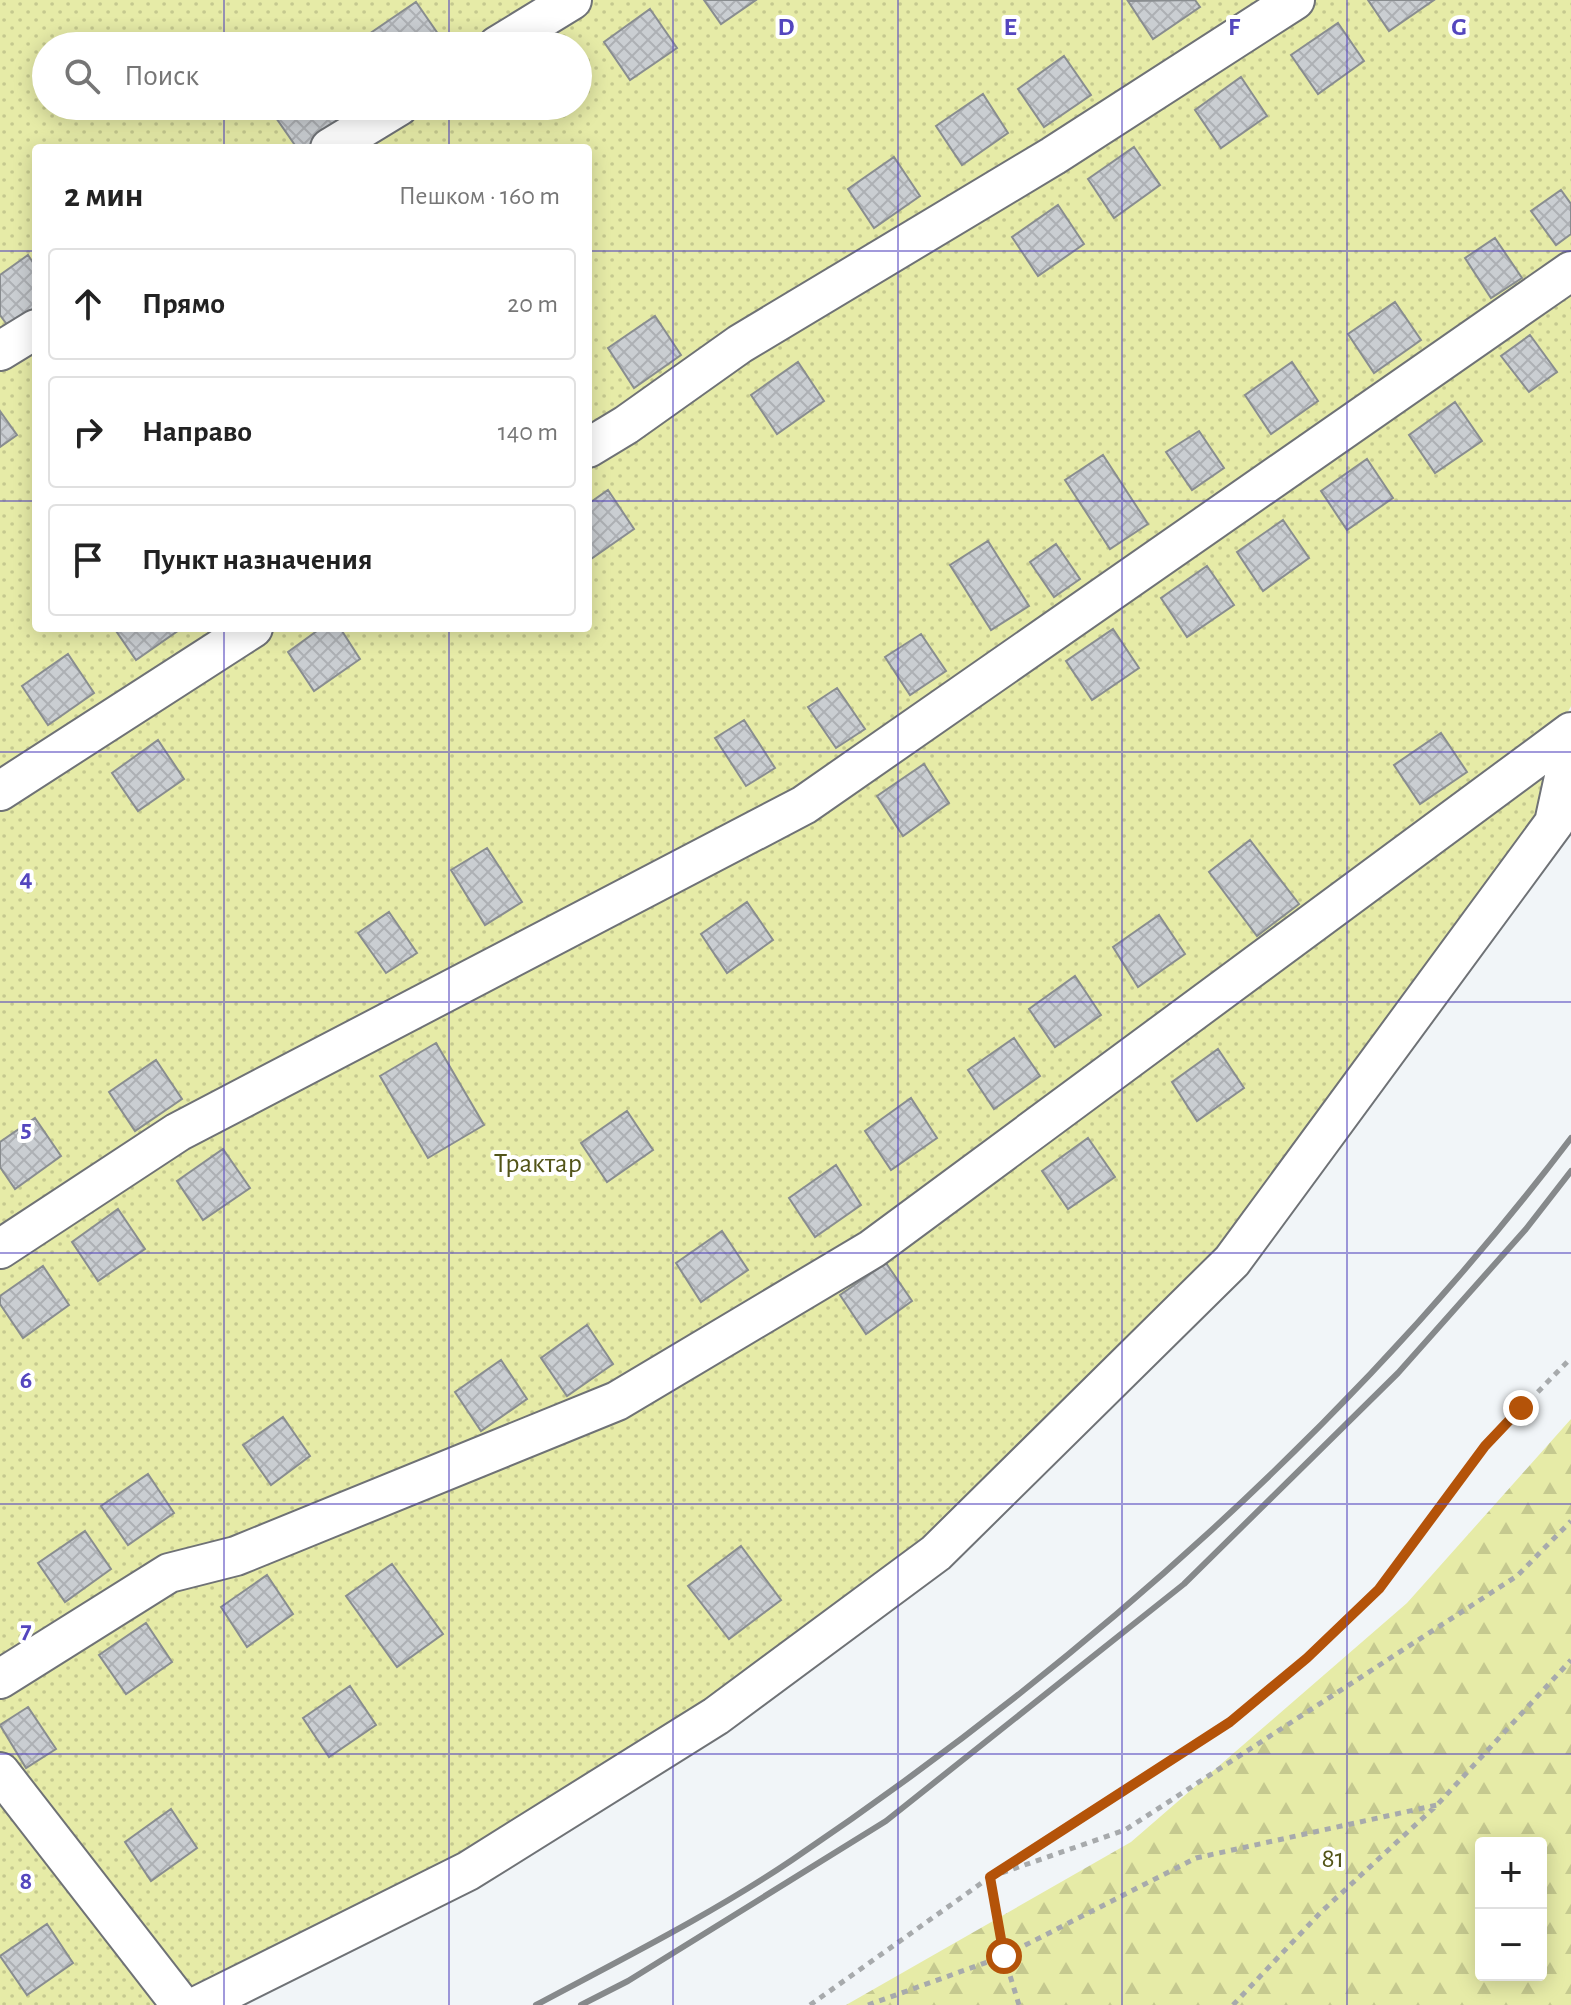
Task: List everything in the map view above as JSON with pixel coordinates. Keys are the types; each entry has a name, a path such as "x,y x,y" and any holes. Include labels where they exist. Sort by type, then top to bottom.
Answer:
{"street":[{"path":"520,32 572,0"},
{"path":"592,446 740,344 1053,156 1295,0"},
{"path":"337,144 376,120"},
{"path":"0,1249 178,1132 804,805 1571,271"},
{"path":"0,351 32,331"},
{"path":"0,791 247,632"},
{"path":"0,1679 169,1573 236,1556 617,1401 872,1249 1571,732"},
{"path":"199,2005 468,1871 716,1716 936,1553 1232,1261 1554,823 1571,745"},
{"path":"0,1772 181,2005"}],"path":[{"path":"810,2005 990,1877 1230,1722 1307,1658 1379,1589 1485,1446 1571,1358"},
{"path":"990,1877 1125,1830 1517,1576 1571,1521"},
{"path":"1233,2005 1321,1912 1437,1805 1571,1660"},
{"path":"868,2005 1004,1956 1196,1858 1437,1805"},
{"path":"990,1877 1004,1956 1019,2005"}],"green space":[{"name":"Трактар","path":"0,0 1571,0 1571,706 1561,725 1541,817 1221,1252 927,1543 709,1705 461,1859 167,2005 0,2005"},
{"name":"81","path":"1571,1419 1571,2005 846,2005 1131,1842 1407,1603"}],"building":[{"path":"704,0 756,0 721,24"},
{"path":"1195,0 1200,7 1153,39 1128,1"},
{"path":"1368,0 1434,0 1389,31"},
{"path":"416,2 437,32 372,32"},
{"path":"650,9 677,48 630,80 604,42"},
{"path":"1338,23 1364,61 1318,94 1291,55"},
{"path":"1064,56 1091,95 1044,127 1018,89"},
{"path":"1241,77 1267,116 1221,148 1195,110"},
{"path":"983,94 1008,133 962,165 936,126"},
{"path":"277,120 347,121 314,144 294,144"},
{"path":"1134,147 1160,185 1114,218 1088,179"},
{"path":"894,157 920,196 874,228 848,189"},
{"path":"1561,190 1571,204 1571,234 1556,245 1531,211"},
{"path":"1058,205 1084,244 1038,276 1012,237"},
{"path":"1495,238 1522,278 1491,298 1465,258"},
{"path":"28,255 32,261 32,310 8,326 0,315 0,275"},
{"path":"1395,302 1421,340 1374,373 1348,334"},
{"path":"655,316 681,355 634,388 608,348"},
{"path":"1530,335 1557,372 1529,392 1501,356"},
{"path":"798,362 824,401 777,434 751,395"},
{"path":"1292,362 1318,401 1271,434 1245,395"},
{"path":"1455,402 1482,441 1435,473 1409,435"},
{"path":"0,411 17,435 0,447"},
{"path":"1199,431 1224,468 1192,490 1166,452"},
{"path":"1103,455 1148,524 1110,549 1065,480"},
{"path":"1367,459 1393,498 1347,530 1321,491"},
{"path":"608,490 634,529 592,558 592,501"},
{"path":"1283,520 1309,558 1263,591 1237,552"},
{"path":"988,541 1029,606 991,630 950,565"},
{"path":"1056,544 1080,579 1054,597 1030,562"},
{"path":"1207,566 1234,605 1187,637 1161,598"},
{"path":"1113,629 1139,668 1092,700 1066,661"},
{"path":"117,632 176,632 136,660"},
{"path":"316,632 343,632 360,659 314,691 288,652"},
{"path":"921,634 946,671 910,695 885,657"},
{"path":"68,654 94,693 48,725 22,686"},
{"path":"837,688 865,729 836,748 808,707"},
{"path":"744,720 775,768 746,786 715,738"},
{"path":"1441,733 1467,772 1420,804 1394,765"},
{"path":"158,740 184,779 138,811 112,773"},
{"path":"924,764 949,803 903,836 877,796"},
{"path":"1250,840 1299,904 1257,936 1209,872"},
{"path":"487,848 522,902 485,925 451,870"},
{"path":"747,902 773,940 727,973 701,934"},
{"path":"389,912 417,953 386,973 358,933"},
{"path":"1159,915 1185,954 1138,987 1113,947"},
{"path":"1075,976 1101,1015 1055,1047 1029,1009"},
{"path":"1014,1038 1040,1076 994,1109 968,1070"},
{"path":"436,1043 484,1125 428,1158 380,1076"},
{"path":"1218,1049 1244,1088 1197,1121 1172,1082"},
{"path":"156,1060 182,1099 135,1131 109,1092"},
{"path":"911,1098 937,1138 891,1170 865,1131"},
{"path":"627,1111 653,1150 607,1182 581,1143"},
{"path":"35,1118 61,1156 15,1189 0,1167 0,1142"},
{"path":"1088,1138 1115,1177 1068,1209 1042,1171"},
{"path":"223,1149 250,1188 203,1220 177,1181"},
{"path":"836,1165 861,1205 815,1237 789,1198"},
{"path":"118,1209 145,1249 98,1281 72,1242"},
{"path":"722,1231 748,1270 701,1302 676,1263"},
{"path":"886,1263 912,1301 866,1334 840,1295"},
{"path":"43,1266 69,1305 23,1338 0,1304 0,1296"},
{"path":"587,1325 613,1364 567,1396 541,1358"},
{"path":"501,1360 527,1399 481,1431 455,1392"},
{"path":"283,1417 310,1456 271,1485 243,1445"},
{"path":"148,1474 174,1513 128,1545 101,1506"},
{"path":"85,1531 111,1569 65,1602 38,1563"},
{"path":"741,1546 781,1600 729,1639 688,1586"},
{"path":"392,1564 443,1634 397,1667 346,1596"},
{"path":"267,1575 293,1614 247,1647 221,1607"},
{"path":"146,1623 172,1662 126,1694 99,1655"},
{"path":"350,1686 376,1725 329,1757 303,1718"},
{"path":"28,1707 56,1749 26,1768 0,1725"},
{"path":"171,1809 197,1848 151,1881 125,1842"},
{"path":"47,1924 73,1963 27,1995 0,1956"}],"railway":[{"path":"536,2005 699,1917 792,1860 901,1784 1111,1619 1308,1438 1400,1342 1488,1242 1571,1138"},
{"path":"581,2005 628,1981 886,1821 1184,1584 1398,1373 1526,1229 1571,1171"}],"route":[{"path":"1004,1956 990,1877 1230,1722 1307,1658 1379,1589 1485,1446 1521,1408"}]}
